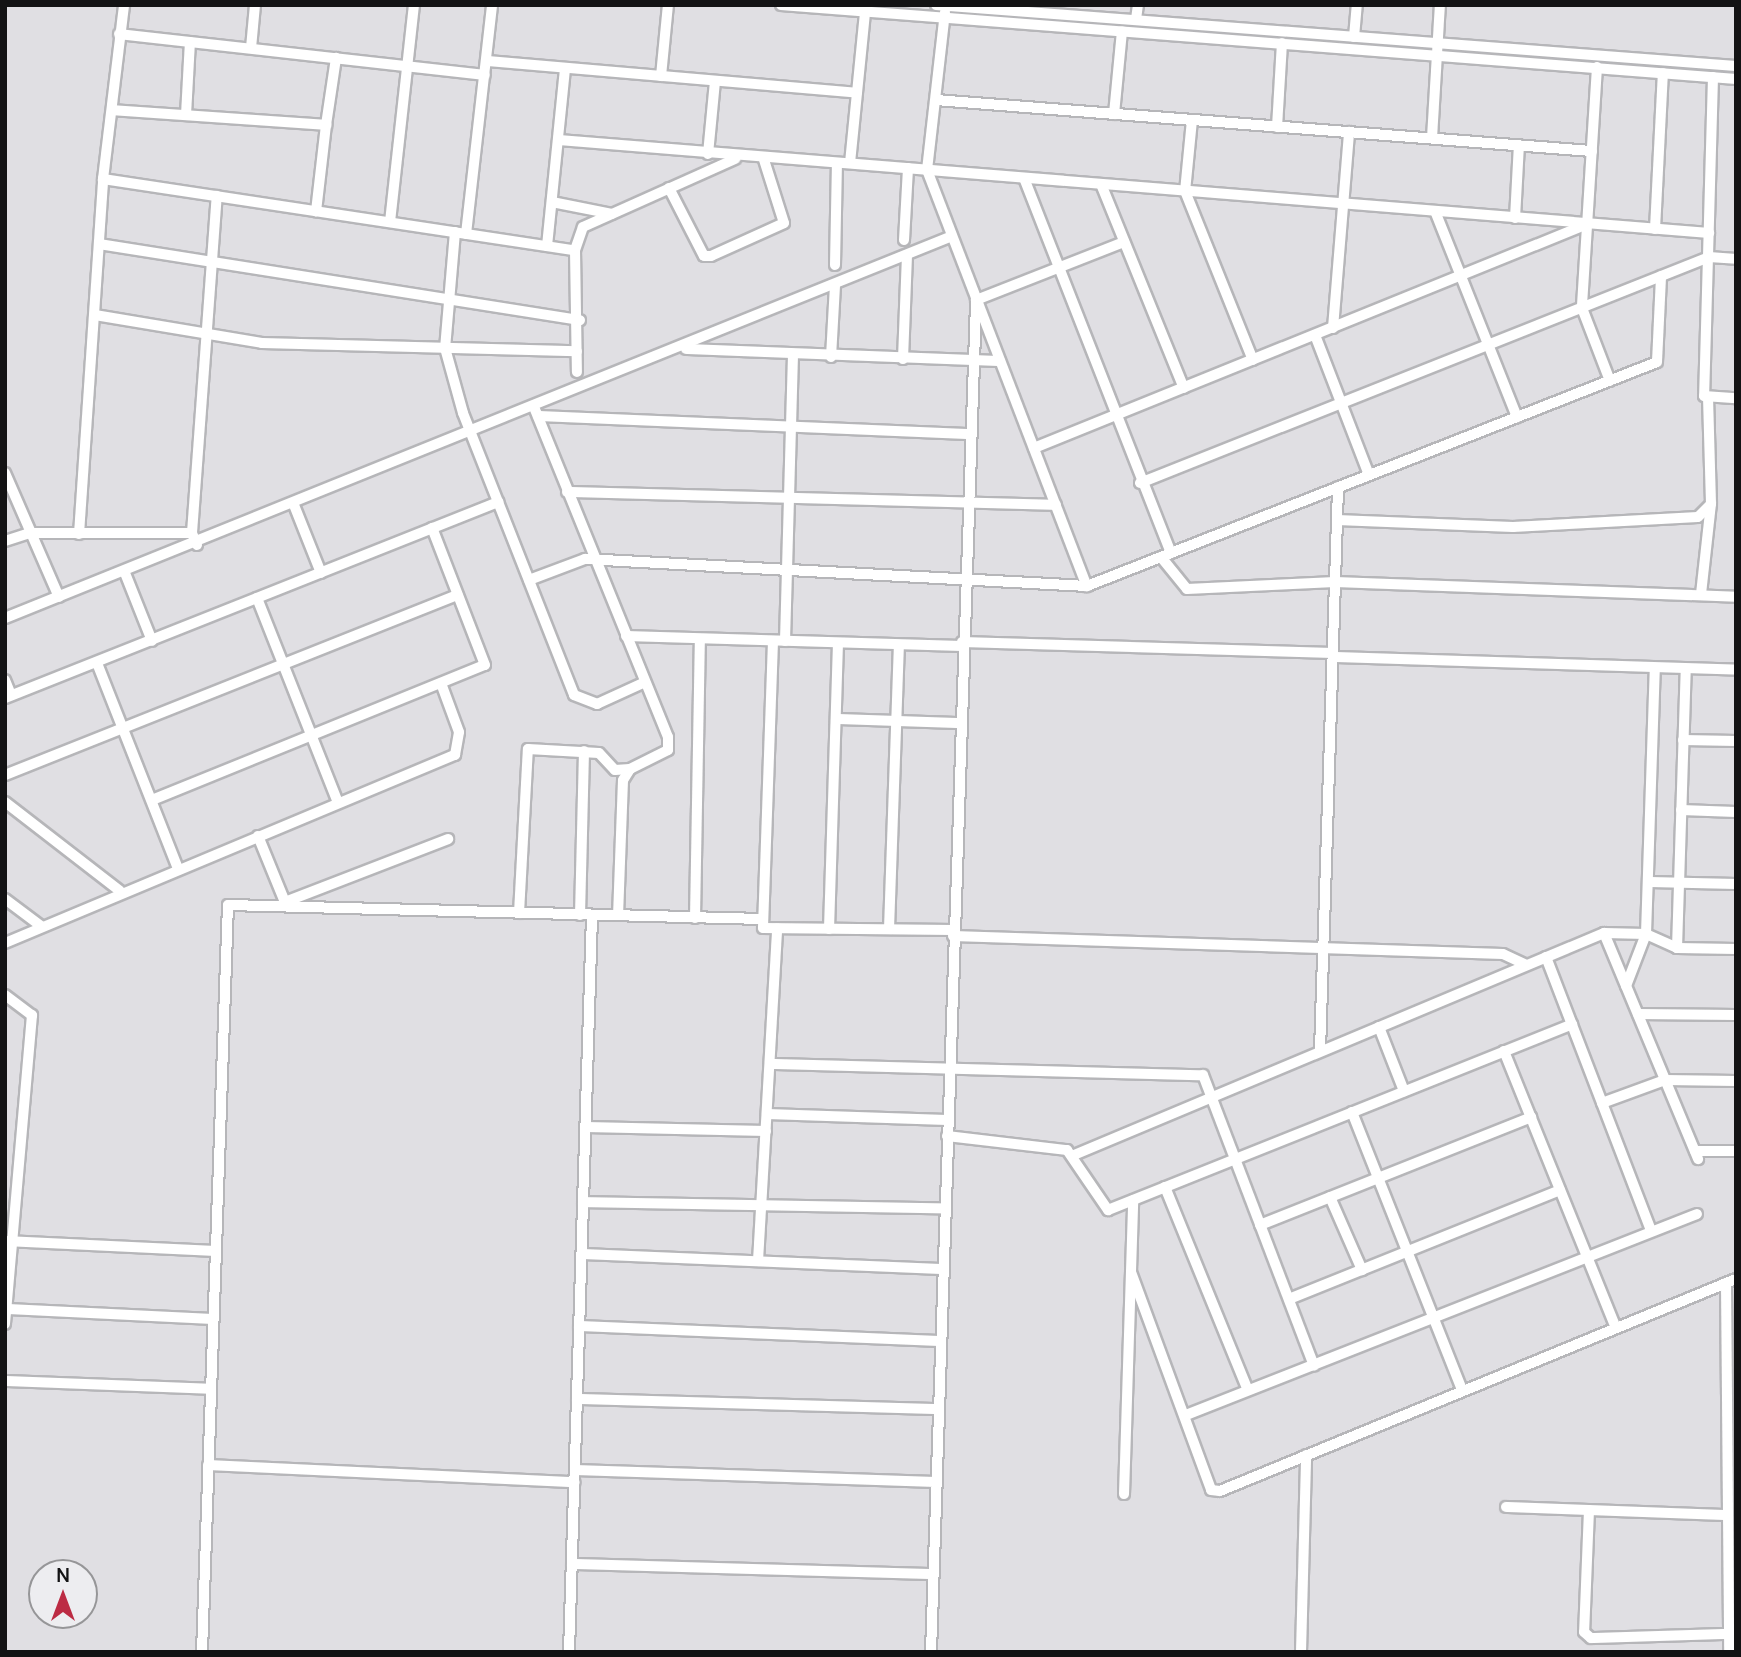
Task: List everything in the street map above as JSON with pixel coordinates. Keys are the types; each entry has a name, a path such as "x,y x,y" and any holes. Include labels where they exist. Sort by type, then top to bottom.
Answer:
{"street":[{"path":"79,534 103,179 124,5"},
{"path":"251,48 254,5"},
{"path":"390,222 414,5"},
{"path":"466,234 492,5"},
{"path":"661,76 668,5"},
{"path":"782,5 865,12 1025,8 1353,37 1736,66"},
{"path":"936,5 946,9 1122,31 1736,79"},
{"path":"1136,19 1138,5"},
{"path":"1353,37 1357,5"},
{"path":"1432,138 1440,5"},
{"path":"946,9 927,170 1087,586"},
{"path":"850,163 865,12"},
{"path":"1114,114 1122,31"},
{"path":"119,34 485,75"},
{"path":"186,115 190,42"},
{"path":"1277,127 1282,43"},
{"path":"316,211 335,58"},
{"path":"487,61 857,93"},
{"path":"1597,67 1582,307 1610,381"},
{"path":"547,246 565,68"},
{"path":"1655,229 1663,73"},
{"path":"1701,594 1711,504 1708,397 1713,77"},
{"path":"708,154 715,81"},
{"path":"936,100 1592,151"},
{"path":"112,110 326,125"},
{"path":"1192,120 1185,191 1253,360"},
{"path":"1333,328 1349,132"},
{"path":"559,140 764,160 850,163 1710,233"},
{"path":"1515,218 1519,145"},
{"path":"577,372 580,320 575,250 578,231 738,157"},
{"path":"669,188 704,257 711,256 784,223 764,160"},
{"path":"835,265 838,163"},
{"path":"904,240 908,168"},
{"path":"1024,178 1166,555 1187,589 1335,582 1736,597"},
{"path":"103,179 575,250"},
{"path":"1101,184 1184,388"},
{"path":"197,545 192,533 217,196"},
{"path":"551,202 612,214"},
{"path":"1435,211 1517,417"},
{"path":"1034,448 1461,277 1587,223"},
{"path":"455,232 445,348 471,431 574,695 597,704 645,682"},
{"path":"5,618 197,545 471,431 536,412 952,236"},
{"path":"976,300 1124,242"},
{"path":"99,244 449,303 580,320"},
{"path":"903,359 906,255"},
{"path":"1140,483 1709,257 1736,259"},
{"path":"529,580 593,560 787,569 964,582 1087,586 1657,362 1661,276"},
{"path":"831,357 835,285"},
{"path":"931,1652 968,434 976,300"},
{"path":"95,315 262,343 577,351"},
{"path":"1315,335 1369,475"},
{"path":"682,349 793,356 1000,361"},
{"path":"785,641 793,356"},
{"path":"1708,397 1736,398"},
{"path":"536,412 791,428 968,434"},
{"path":"519,913 528,749 599,752 615,770 630,769 668,750 645,682 593,560 536,412"},
{"path":"5,473 59,597"},
{"path":"1320,1051 1338,487"},
{"path":"567,492 1056,505"},
{"path":"5,680 8,697 498,502"},
{"path":"1337,520 1525,526 1698,517 1711,504"},
{"path":"294,505 321,572"},
{"path":"152,800 485,665 432,528"},
{"path":"5,541 30,533 192,533"},
{"path":"125,573 152,641"},
{"path":"5,775 458,595"},
{"path":"257,598 338,803"},
{"path":"626,636 1333,655 1736,670"},
{"path":"695,918 700,639"},
{"path":"773,641 763,928 889,929 1324,945 1503,954 1527,965"},
{"path":"829,929 838,643"},
{"path":"889,929 899,645"},
{"path":"97,663 120,730 152,800 178,869"},
{"path":"1626,986 1646,934 1650,882 1655,668"},
{"path":"1677,947 1686,669"},
{"path":"5,943 120,891 455,755 460,732 441,683"},
{"path":"835,719 959,723"},
{"path":"1683,740 1736,741"},
{"path":"580,915 584,751"},
{"path":"618,915 623,780 630,769"},
{"path":"5,802 120,891"},
{"path":"1681,810 1736,812"},
{"path":"258,836 285,902 448,839"},
{"path":"1650,882 1736,884"},
{"path":"5,899 41,926"},
{"path":"202,1652 228,905 763,919"},
{"path":"569,1652 593,915"},
{"path":"758,1261 777,929"},
{"path":"947,1136 1074,1155 1604,933 1646,934 1677,947 1736,949"},
{"path":"1604,933 1696,1155 1736,1151"},
{"path":"1546,957 1651,1231"},
{"path":"5,995 32,1015 9,1241 8,1309 5,1324"},
{"path":"1638,1014 1736,1015"},
{"path":"1074,1155 1101,1206 1108,1210 1572,1024"},
{"path":"1379,1027 1404,1091"},
{"path":"1504,1051 1615,1326"},
{"path":"771,1064 1203,1075 1314,1365"},
{"path":"1602,1103 1665,1080 1736,1081"},
{"path":"1352,1112 1461,1387"},
{"path":"767,1114 947,1120"},
{"path":"1260,1225 1531,1117"},
{"path":"586,1127 766,1131"},
{"path":"1165,1187 1248,1390"},
{"path":"1289,1299 1560,1190"},
{"path":"1330,1197 1362,1270"},
{"path":"1124,1494 1133,1200"},
{"path":"583,1202 944,1208"},
{"path":"1186,1415 1697,1214"},
{"path":"9,1241 216,1251"},
{"path":"582,1254 943,1269"},
{"path":"1131,1272 1186,1415 1211,1490 1306,1455 1461,1387 1731,1281 1726,1514 1726,1634 1729,1652"},
{"path":"8,1309 213,1319"},
{"path":"579,1326 940,1341"},
{"path":"5,1381 211,1389"},
{"path":"577,1399 938,1409"},
{"path":"1301,1652 1306,1455"},
{"path":"208,1465 575,1482"},
{"path":"575,1470 936,1482"},
{"path":"1506,1507 1726,1514"},
{"path":"1589,1510 1584,1632 1591,1638 1726,1634"},
{"path":"572,1564 933,1574"}]}
